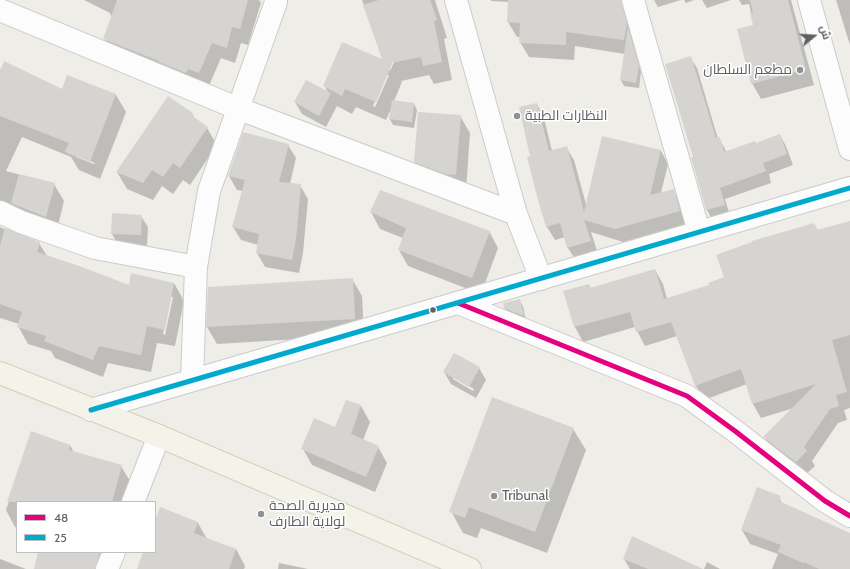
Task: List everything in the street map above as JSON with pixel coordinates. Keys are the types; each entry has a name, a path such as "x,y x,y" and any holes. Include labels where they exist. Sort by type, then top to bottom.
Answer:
{"main road":[{"path":"0,373 159,436 470,569"}],"street":[{"path":"456,0 516,214 541,279"},
{"path":"633,0 699,232"},
{"path":"809,0 850,149"},
{"path":"192,380 196,267 209,191 237,108 276,2"},
{"path":"0,10 237,108 516,214"},
{"path":"91,410 850,188"},
{"path":"0,212 21,222 95,248 196,267"},
{"path":"458,303 687,396 735,431 825,501 850,516"},
{"path":"133,501 159,436"},
{"path":"107,569 114,553"}],"building":[{"path":"117,0 248,0 240,29 232,27 227,48 212,43 199,73 188,69 186,73 103,39"},
{"path":"379,0 430,0 437,20 434,21 442,62 423,66 421,57 391,63 392,64 376,102 345,89 342,96 323,86 342,42 382,59 363,5"},
{"path":"508,0 621,0 627,23 624,40 566,32 566,45 519,43 520,23 507,22"},
{"path":"750,0 788,0 806,69 751,84 737,29 753,25 750,13 753,12"},
{"path":"628,27 639,66 636,83 620,80"},
{"path":"691,56 716,138 720,137 724,152 755,141 756,143 780,134 787,154 763,163 766,171 720,188 725,205 706,210 691,157 693,157 665,64"},
{"path":"4,61 62,89 67,75 116,94 90,162 65,152 69,143 0,116 0,71"},
{"path":"306,80 331,93 319,116 294,102"},
{"path":"168,96 193,113 191,115 208,127 180,168 173,163 163,177 152,170 143,183 116,172"},
{"path":"392,100 414,103 412,122 389,119"},
{"path":"537,103 549,151 567,146 584,212 602,136 661,150 650,195 674,189 680,211 615,229 584,220 591,241 567,248 560,223 546,227 527,157 530,156 519,107"},
{"path":"418,112 461,115 456,175 445,174 414,162"},
{"path":"243,132 289,144 279,182 301,184 296,239 292,260 256,253 259,234 232,227 245,180 228,176"},
{"path":"19,174 55,183 46,217 11,203"},
{"path":"380,190 490,231 472,278 398,250 406,228 370,212"},
{"path":"112,213 142,215 141,235 111,234"},
{"path":"850,221 850,335 832,340 847,392 836,395 839,406 830,409 804,447 807,451 796,462 763,437 816,384 752,404 741,369 695,386 671,322 636,332 630,312 574,327 563,291 589,284 590,288 655,269 664,299 709,285 708,283 724,277 716,255 752,241 814,223 817,230"},
{"path":"5,228 40,242 37,252 129,285 131,273 174,283 165,330 147,326 141,355 99,346 93,360 44,341 46,336 17,327 22,312 0,304 0,246"},
{"path":"353,278 355,319 206,327 208,287"},
{"path":"520,299 524,316 504,308 503,303"},
{"path":"454,353 480,367 469,387 443,372"},
{"path":"492,397 574,428 535,532 469,507 465,518 449,512"},
{"path":"346,400 361,405 351,434 379,446 366,477 301,449 314,418 335,427"},
{"path":"31,431 70,445 69,450 122,465 112,501 7,502"},
{"path":"757,487 781,496 779,501 850,533 850,569 819,569 778,552 781,545 741,530"},
{"path":"160,507 198,522 194,533 236,549 229,569 137,569 143,553 156,553 156,518"},
{"path":"632,536 703,569 648,569 623,559"},
{"path":"38,553 100,553 95,569 34,569"}],"transit line":[{"name":"25","path":"91,410 850,188"},
{"name":"48","path":"458,303 687,396 735,431 825,501 850,516"}],"place":[{"name":"مطعم السلطان","path":"800,70"},
{"name":"النظارات الطبية","path":"517,116"},
{"name":"Tribunal","path":"494,496"},
{"name":"مديرية الصحة لولاية الطارف","path":"261,514"}]}
